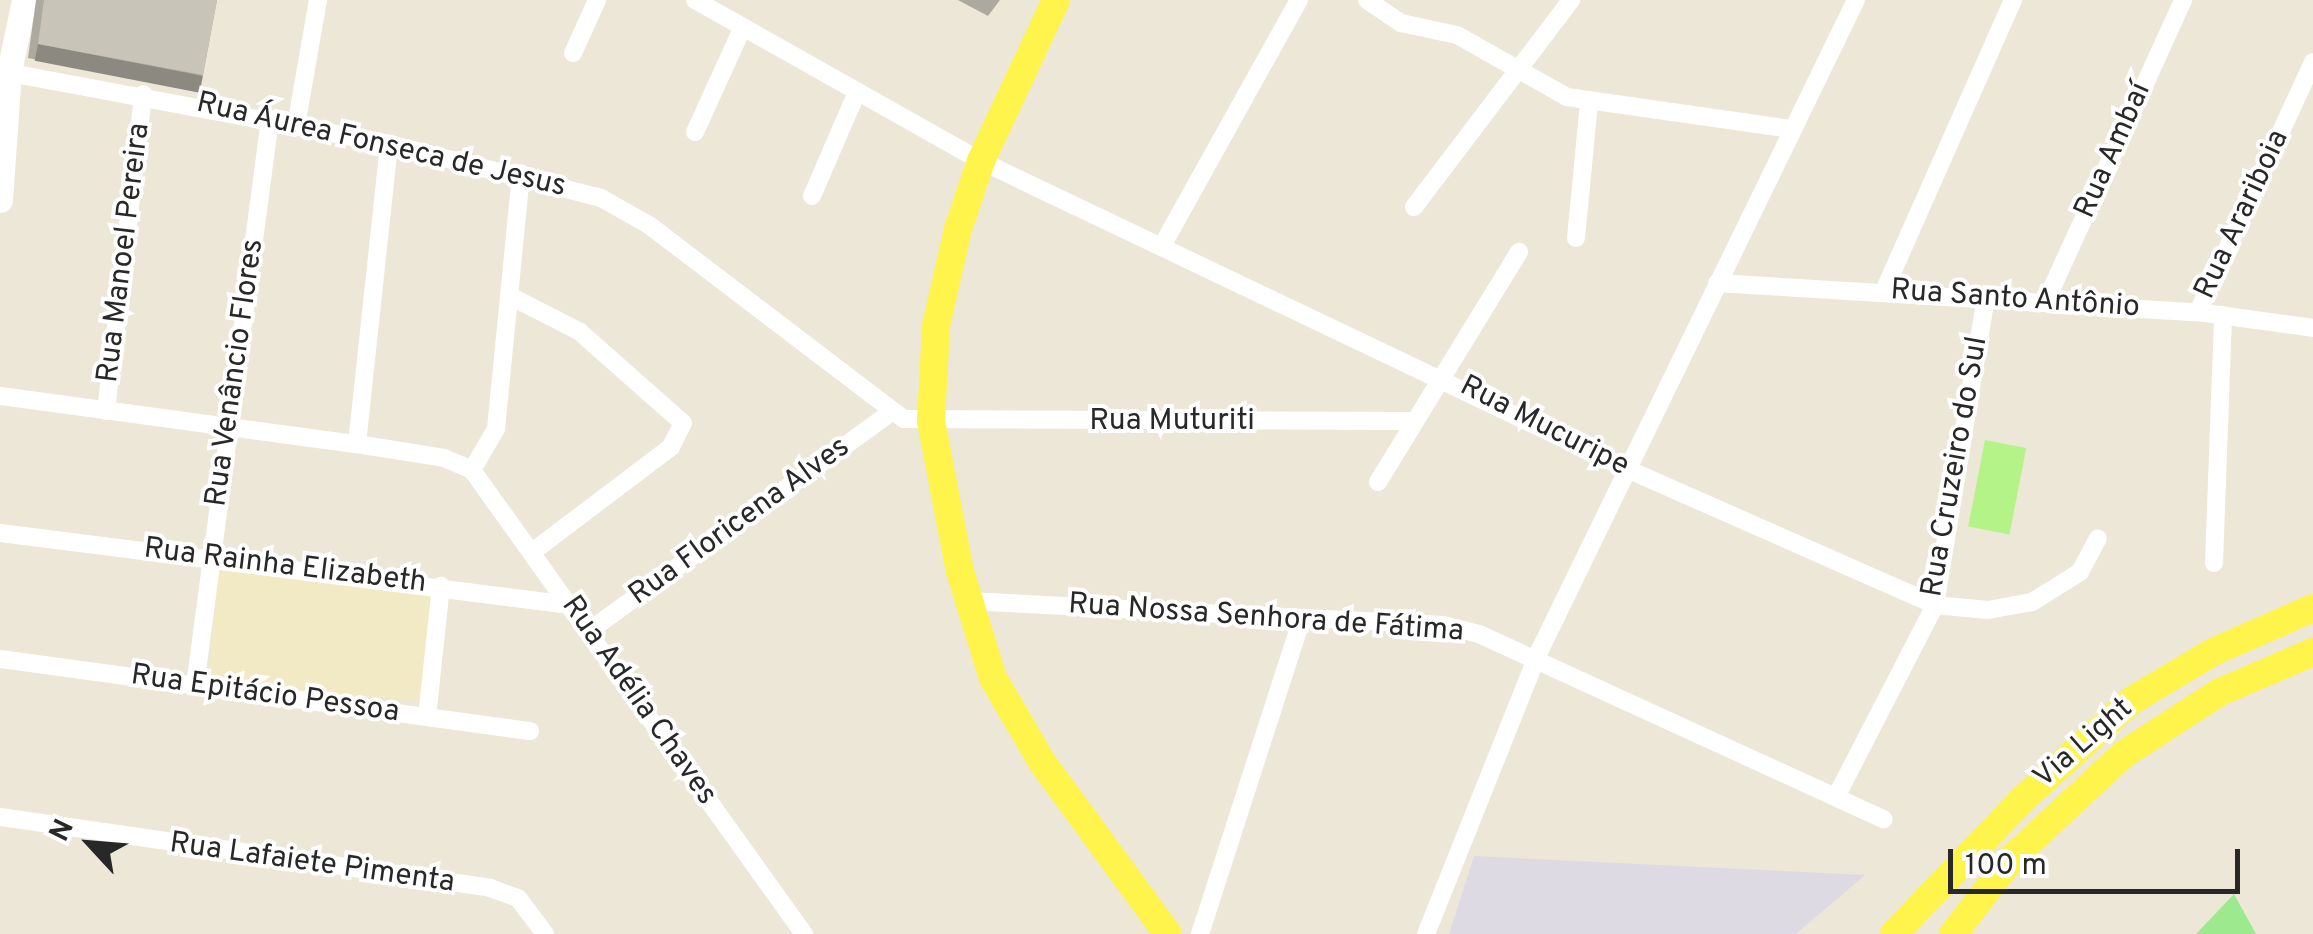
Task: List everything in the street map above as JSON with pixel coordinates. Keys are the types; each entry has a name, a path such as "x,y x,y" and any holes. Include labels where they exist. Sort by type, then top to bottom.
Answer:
{"main road":[{"path":"1056,0 981,161 936,326 931,422 968,600 1016,722 1168,934"},
{"name":"Via Light","path":"1894,934 2023,798 2131,701 2214,651 2313,608"},
{"name":"Via Light","path":"1953,934 2012,858 2124,754 2220,692 2313,652"}],"street":[{"path":"0,200 5,72 24,0"},
{"path":"296,126 318,0"},
{"path":"573,53 597,0"},
{"name":"Rua Mucuripe","path":"694,0 981,161 1439,374 1627,469 1935,605 1988,610 2032,602 2080,572 2098,538"},
{"path":"1162,246 1299,0"},
{"path":"1367,0 1401,23 1457,35 1514,72 1589,102 1790,128"},
{"path":"1414,207 1571,0"},
{"path":"1426,934 1537,656 1790,128 1856,0"},
{"path":"1884,291 2013,0"},
{"name":"Rua Ambaí","path":"2046,301 2183,0"},
{"path":"695,132 742,29"},
{"name":"Rua Arariboia","path":"2198,312 2313,62"},
{"name":"Rua Áurea Fonseca de Jesus","path":"5,72 144,94 389,144 521,174 601,198 648,225 891,412 931,422"},
{"path":"812,196 857,92"},
{"name":"Rua Manoel Pereira","path":"106,411 144,94"},
{"path":"1576,238 1589,102"},
{"name":"Rua Venâncio Flores","path":"195,686 270,119"},
{"path":"357,444 389,144"},
{"path":"0,396 357,444 444,458 472,470 496,429 521,174"},
{"path":"1378,482 1439,374 1519,252"},
{"name":"Rua Santo Antônio","path":"1716,282 2198,312 2313,328"},
{"path":"510,296 580,332 683,423 671,447 532,552"},
{"name":"Rua Cruzeiro do Sul","path":"1836,795 1935,605 1986,296"},
{"name":"Rua Arariboia","path":"2214,563 2223,315"},
{"name":"Rua Floricena Alves","path":"588,631 891,412"},
{"name":"Rua Muturiti","path":"931,422 1413,421"},
{"name":"Rua Adélia Chaves","path":"472,470 804,934"},
{"name":"Rua Rainha Elizabeth","path":"0,533 212,556 570,605"},
{"path":"427,717 441,586"},
{"name":"Rua Nossa Senhora de Fátima","path":"968,600 1443,625 1537,656 1884,819"},
{"path":"1200,934 1302,618"},
{"name":"Rua Epitácio Pessoa","path":"0,659 530,731"},
{"name":"Rua Lafaiete Pimenta","path":"0,817 490,888 518,898 545,934"}],"shaded area":[{"path":"219,561 434,580 424,701 208,683"},
{"path":"1474,856 1865,875 1796,934 1449,934"}],"green space":[{"path":"1985,440 2026,448 2009,534 1968,526"},
{"path":"2234,894 2256,934 2196,934"}],"building":[{"path":"44,0 217,0 203,75 38,44"}]}
